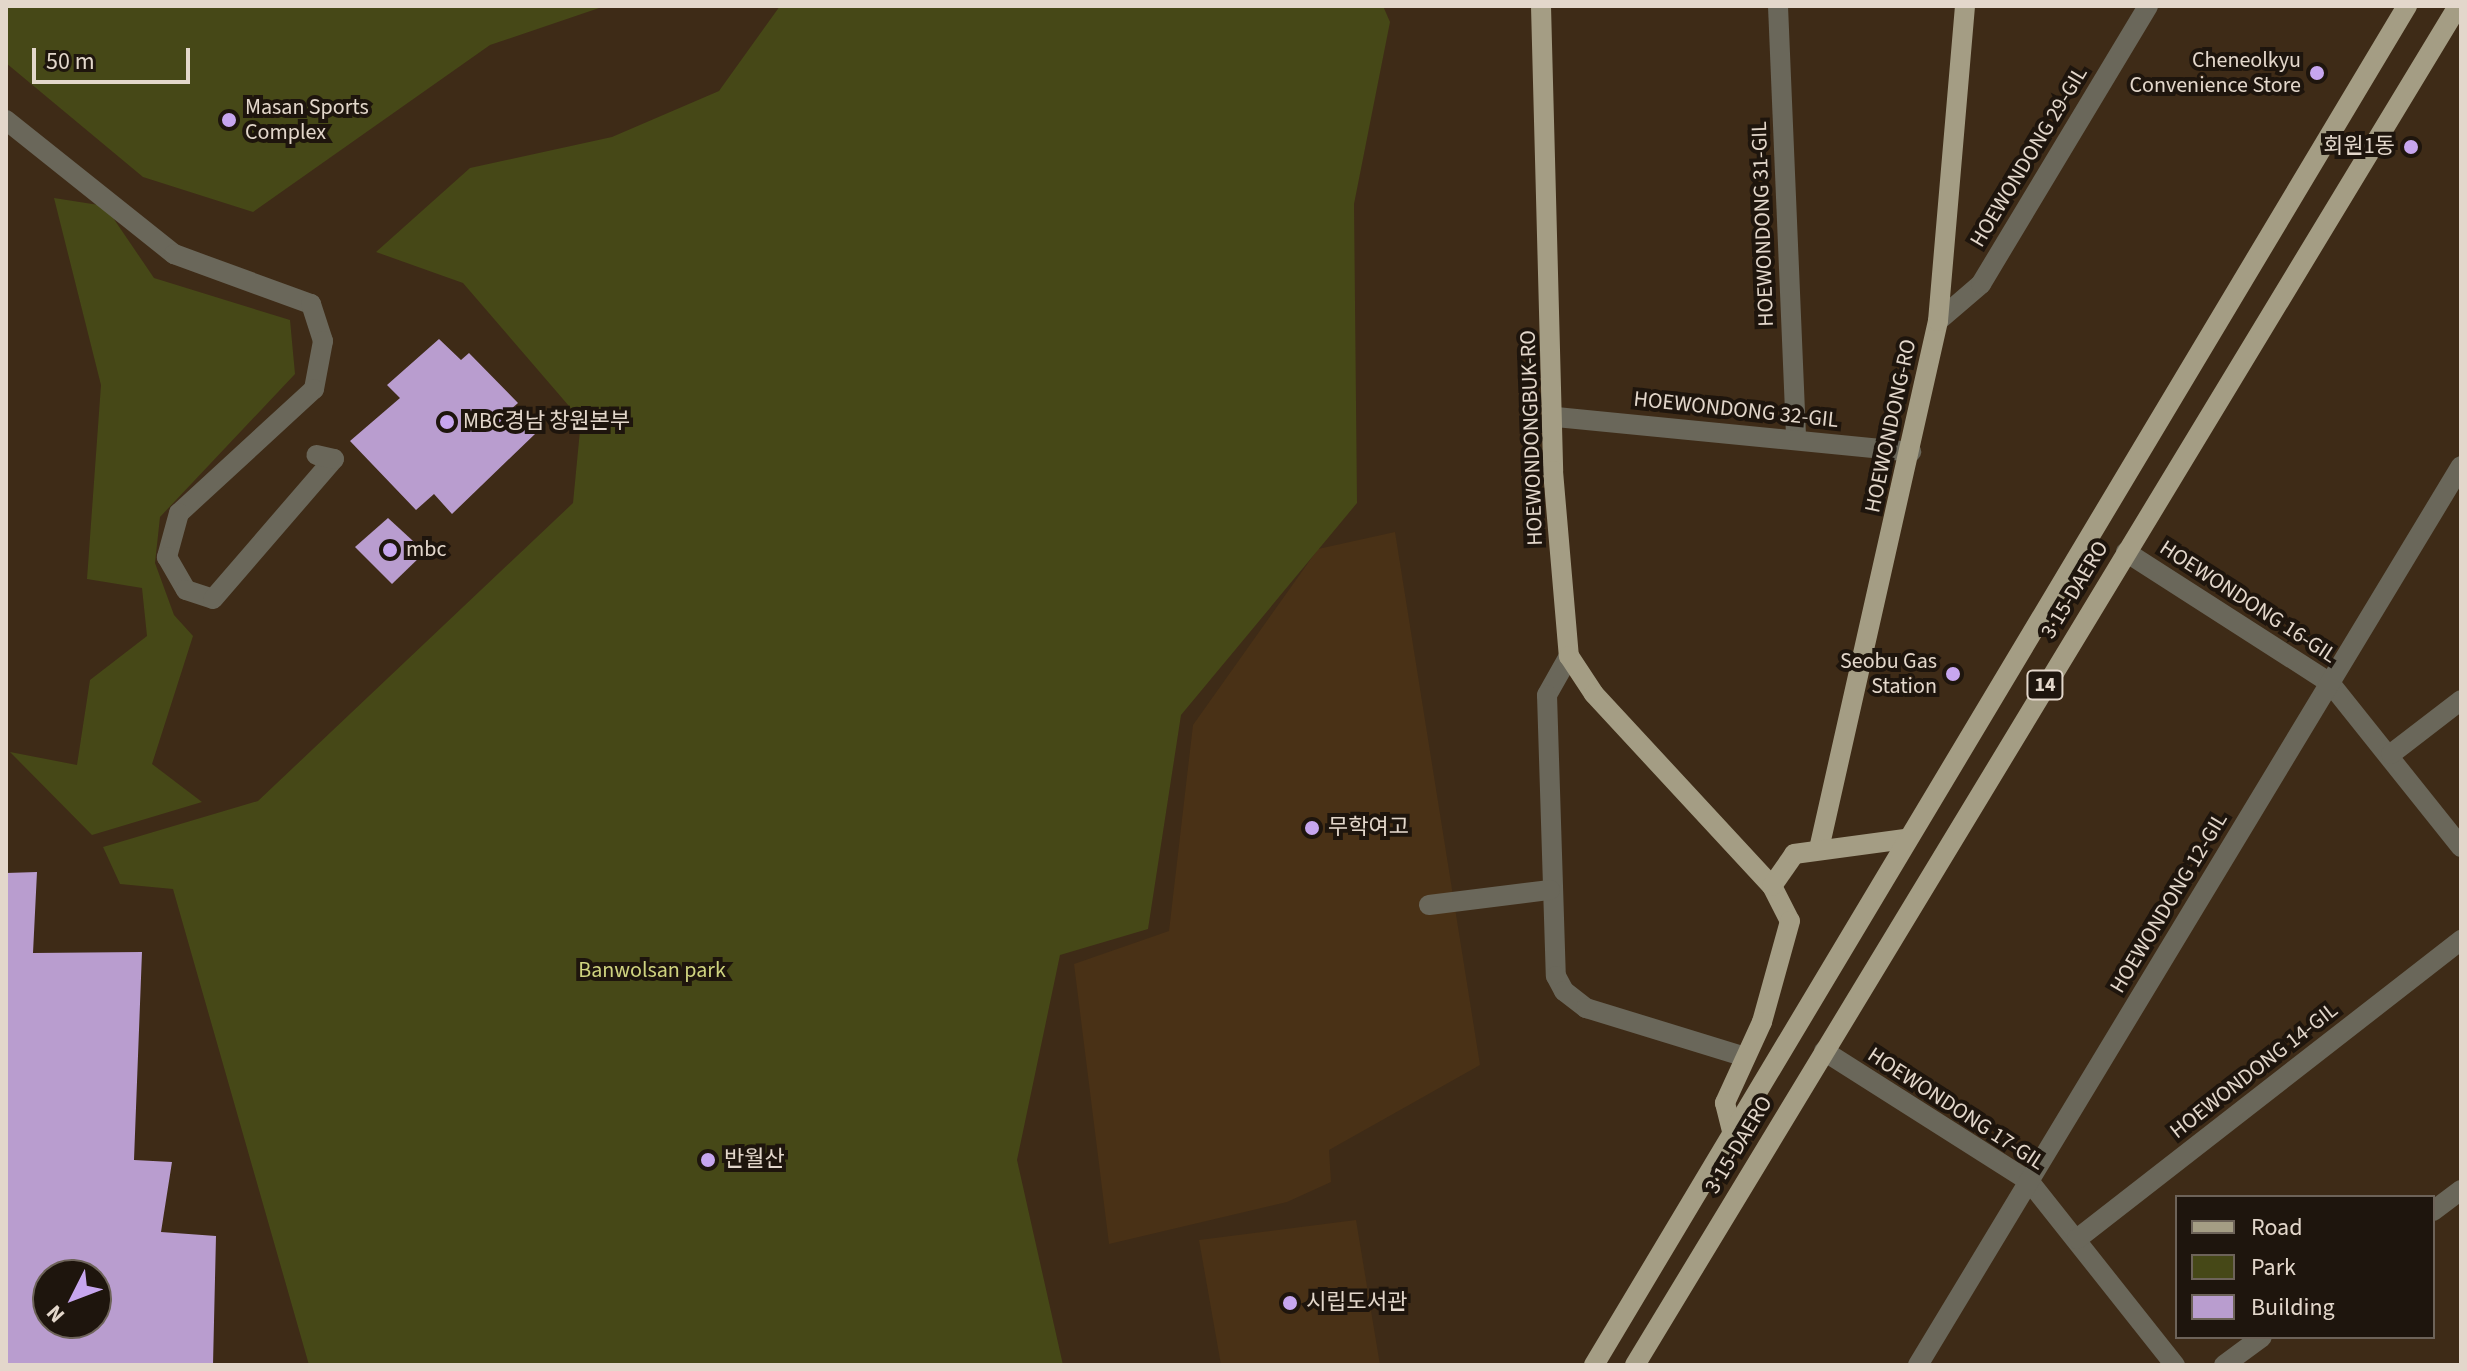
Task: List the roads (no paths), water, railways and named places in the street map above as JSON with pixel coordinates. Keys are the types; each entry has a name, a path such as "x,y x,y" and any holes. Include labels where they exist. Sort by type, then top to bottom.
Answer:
{"main road":[{"name":"HOEWONDONGBUK-RO","path":"1541,6 1556,417 1553,471 1569,656 1594,694 1772,886 1790,921 1762,1022 1725,1103 1732,1131"},
{"name":"HOEWONDONG-RO","path":"1819,849 1911,452 1938,321 1965,6"},
{"name":"3·15-DAERO","path":"1594,1365 1905,839 2407,6"},
{"name":"3·15-DAERO","path":"1635,1365 2458,6"},
{"path":"1772,886 1794,854 1905,839"}],"street":[{"name":"HOEWONDONG 31-GIL","path":"1778,6 1796,440"},
{"name":"HOEWONDONG 29-GIL","path":"1938,321 1981,284 2148,6"},
{"path":"6,120 174,254 311,304 323,341 314,389 179,513 167,557 186,590 213,599 334,459 316,455"},
{"name":"HOEWONDONG 32-GIL","path":"1556,417 1911,452"},
{"name":"HOEWONDONG 12-GIL","path":"1918,1365 2461,466"},
{"name":"HOEWONDONG 16-GIL","path":"2126,552 2330,683 2391,754 2461,847"},
{"path":"1569,656 1547,695 1550,890 1556,976 1564,991 1603,1014 1745,1057"},
{"path":"2391,754 2461,700"},
{"path":"1429,905 1550,890"},
{"name":"HOEWONDONG 14-GIL","path":"2077,1239 2461,940"},
{"name":"HOEWONDONG 17-GIL","path":"1824,1051 2029,1181 2175,1365"},
{"path":"2435,1210 2461,1190"},
{"path":"2224,1365 2259,1339"}],"place":[{"name":"Cheneolkyu Convenience Store","path":"2317,73"},
{"name":"Masan Sports Complex","path":"229,120"},
{"name":"회원1동","path":"2411,147"},
{"name":"MBC경남 창원본부","path":"447,422"},
{"name":"mbc","path":"390,550"},
{"name":"Seobu Gas Station","path":"1953,674"},
{"name":"무학여고","path":"1312,828"},
{"name":"반월산","path":"708,1160"},
{"name":"시립도서관","path":"1290,1303"}],"park label":[{"name":"Banwolsan park","path":"652,971"}]}
